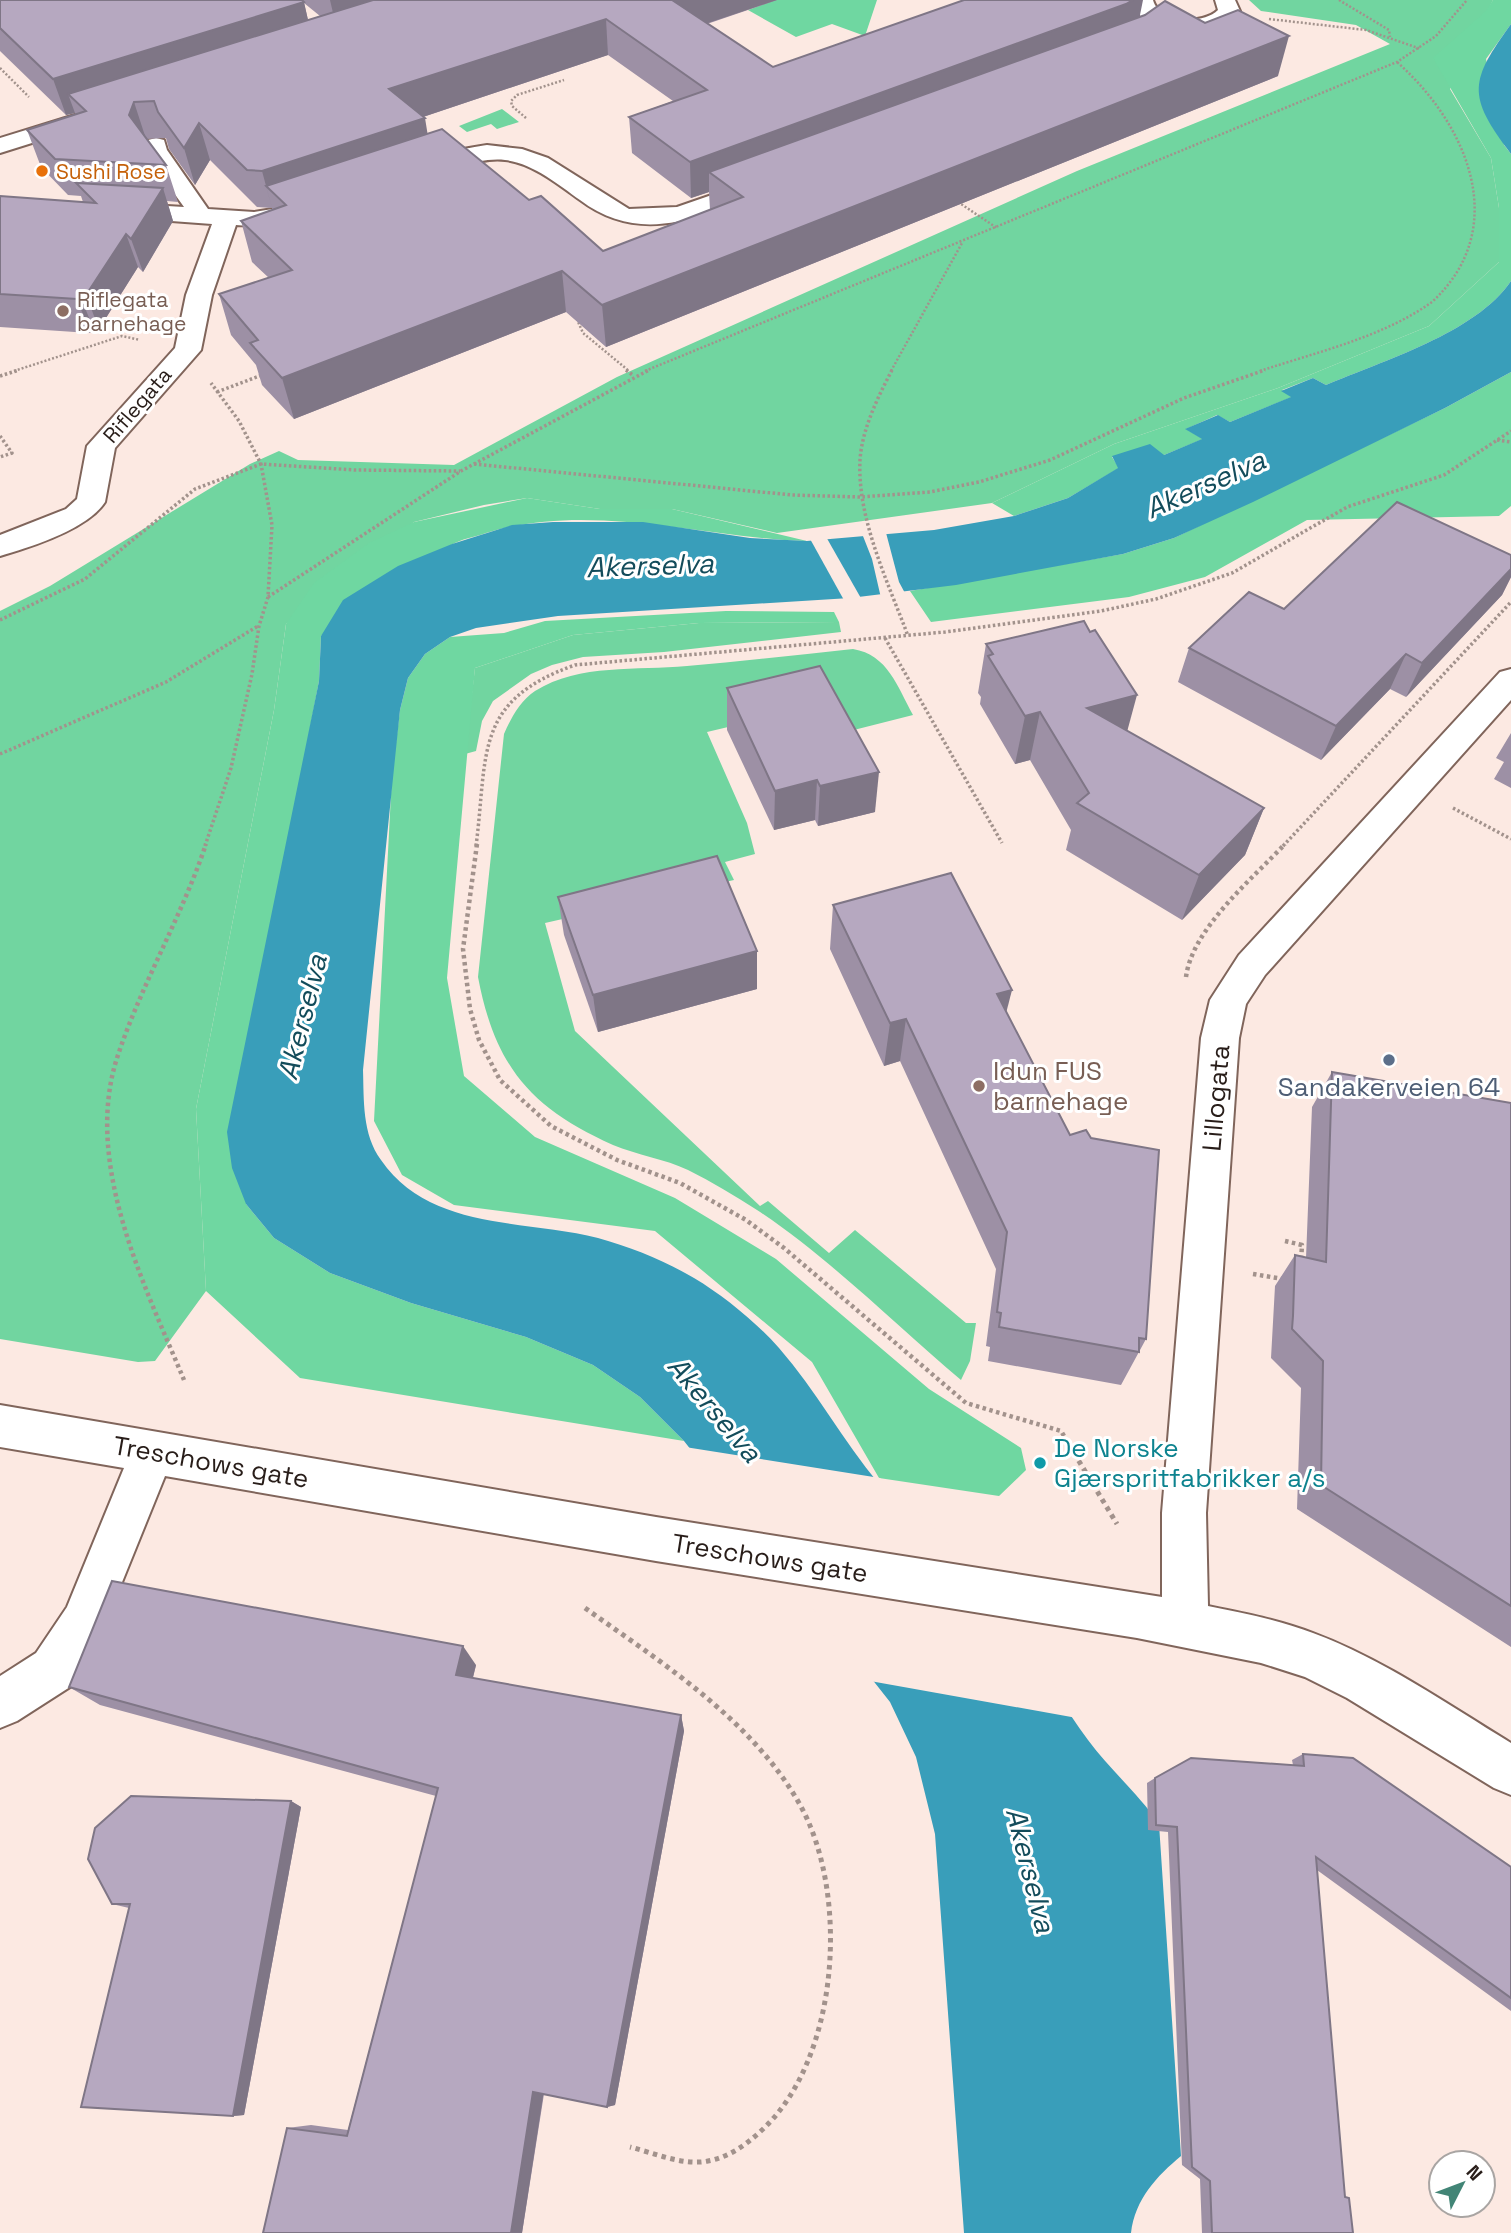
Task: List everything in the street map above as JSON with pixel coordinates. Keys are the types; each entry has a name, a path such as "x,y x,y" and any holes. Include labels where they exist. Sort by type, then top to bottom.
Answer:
{"street":[{"path":"1143,0 1149,13 1171,23 1209,23 1219,20 1227,5"},
{"path":"1148,38 1171,23"},
{"path":"0,146 94,116"},
{"path":"156,145 155,150 194,202 198,215"},
{"path":"408,173 467,155 515,153 546,165 614,211 643,218 677,215 701,208 780,178"},
{"path":"91,208 274,218 316,205"},
{"name":"Riflegata","path":"0,546 76,516 91,502 102,446 188,350 199,295 227,217"},
{"name":"Lillogata","path":"1185,1624 1184,1513 1214,1102 1222,1020 1228,1000 1237,982 1259,956 1511,680"},
{"name":"Treschows gate","path":"0,1426 656,1539 1185,1624 1261,1640 1311,1656 1411,1707 1511,1771"},
{"path":"0,1704 53,1670 83,1623 153,1452"}],"path":[{"path":"1339,0 1382,24 1389,30 1390,37"},
{"path":"268,597 461,471 634,376 1397,62 1422,49 1467,0"},
{"path":"1227,5 1268,19 1354,28 1422,49"},
{"path":"1397,62 1417,82 1465,142"},
{"path":"517,95 564,80"},
{"path":"952,199 998,228"},
{"path":"908,636 865,504 860,458 866,434 886,384 962,243"},
{"path":"473,464 782,495 863,496 950,489 1040,463 1097,440 1166,405 1396,323 1433,302 1469,265"},
{"path":"574,310 577,324 583,333 634,376"},
{"path":"0,376 122,336 188,350 239,421 261,464 271,525 268,597 259,626 252,674 231,768 204,850 117,1056 109,1097 107,1139 118,1203 136,1266 184,1380"},
{"path":"217,392 271,371"},
{"path":"1117,1524 1061,1431 965,1403 784,1248 746,1220 680,1183 617,1160 551,1126 500,1080 479,1040 470,1010 463,949 487,748 498,713 508,702 538,680 575,665 908,636 1101,611 1196,588 1271,552 1347,507 1444,475 1511,431"},
{"path":"0,436 12,453 0,457"},
{"path":"1496,440 1511,442"},
{"path":"0,620 85,579 195,489 261,464 355,470 461,471"},
{"path":"1186,988 1187,966 1217,917 1511,602"},
{"path":"0,754 222,653 259,626"},
{"path":"885,638 1002,843"},
{"path":"1452,807 1511,839"},
{"path":"1285,1241 1302,1245 1301,1269"},
{"path":"1242,1272 1289,1281"},
{"path":"585,1608 737,1723 773,1766 801,1805 823,1859 829,1920 830,1986 813,2049 790,2101 761,2134 733,2152 699,2162 630,2147"}],"green space":[{"path":"775,0 877,0 865,36 832,24 796,37 748,10"},
{"path":"1249,0 1493,0 1450,89 1491,158 1499,208 1499,262 1429,326 1278,388 1114,444 992,503 777,533 672,509 600,509 527,498 414,522 286,624 274,710 196,1109 206,1291 155,1361 138,1362 0,1339 0,611 50,586 250,464 279,451 298,460 454,465 617,377 1077,171 1390,44 1356,25 1261,11"},
{"path":"1493,0 1511,0 1511,24 1486,59 1504,145 1511,154 1511,281 1495,299 1452,330 1400,355 1326,385 1313,378 1282,390 1292,397 1230,422 1217,415 1186,429 1203,439 1164,455 1112,457 1119,468 1068,498 1014,516 992,503 1114,444 1278,388 1429,326 1499,262 1499,208 1491,158 1433,58 1486,11"},
{"path":"502,109 519,122 497,129 491,124 467,132 459,126"},
{"path":"1511,372 1511,506 1499,516 1307,520 1205,577 1129,597 931,622 910,591 1123,554 1174,538 1445,408"},
{"path":"527,498 600,509 672,509 807,541 606,521 566,520 526,524 486,533 451,545 402,576 321,636 319,681 293,817 246,1204 274,1238 330,1273 411,1303 526,1337 593,1365 640,1397 684,1441 300,1378 206,1291 196,1109 274,710 286,624 314,583 369,543 414,522"},
{"path":"726,611 834,612 839,622 699,623 573,635 475,668 447,978 464,1076 535,1137 675,1198 776,1259 929,1389 1021,1448 1026,1470 999,1496 879,1478 812,1362 655,1231 454,1205 402,1175 374,1121 392,775 400,710 408,678 425,654 450,637 504,633 545,621"},
{"path":"839,622 841,632 664,652 583,657 552,665 531,674 493,701 482,721 476,751 465,754 475,668 573,635 699,623"},
{"path":"853,649 865,652 883,665 913,715 838,734 822,705 707,732 747,823 755,854 725,862 734,880 545,923 575,1031 760,1206 768,1201 829,1253 855,1230 966,1323 976,1323 970,1361 961,1380 809,1248 757,1210 688,1170 613,1145 584,1131 538,1099 506,1060 485,1008 478,977 504,734 516,710 530,695 552,682 590,672 687,666"}],"water":[{"path":"1511,24 1511,154 1486,117 1480,102 1479,88 1487,60"},
{"name":"Akerselva","path":"1511,281 1511,372 1445,408 1174,538 1123,554 956,585 850,598 558,616 476,628 450,637 425,654 408,678 400,710 363,1070 367,1128 381,1160 401,1183 425,1199 452,1211 510,1224 598,1238 635,1250 694,1278 750,1319 792,1364 879,1484 1022,1644 1088,1740 1159,1824 1181,2156 1148,2189 1137,2209 1131,2233 964,2233 935,1834 916,1757 890,1702 684,1441 640,1397 593,1365 526,1337 411,1303 330,1273 274,1238 246,1204 232,1168 227,1132 319,681 321,636 343,600 398,566 452,544 512,525 643,522 750,538 807,541 934,530 1014,516 1068,498 1118,468 1112,456 1150,444 1164,455 1202,439 1185,429 1218,415 1230,422 1291,397 1281,391 1313,378 1326,385 1426,344 1475,316"}],"pier":[{"path":"885,529 899,582 906,595 881,598 872,559 861,531"},
{"path":"825,535 862,600 845,602 809,537"},
{"path":"685,1447 880,1478 938,1531 1024,1641 1077,1718 870,1681"}],"building":[{"path":"0,0 304,2 53,79 0,28"},
{"path":"373,0 672,0 773,67 964,0 1133,0 690,162 629,117 707,90 606,19 389,89 425,118 262,171 247,170 199,123 184,148 158,112 154,101 134,102 129,115 166,165 55,159 27,130 86,111 68,94"},
{"path":"1165,1 1205,23 1238,10 1289,36 602,305 562,271 282,378 250,343 258,340 219,294 292,270 241,221 286,205 266,186 442,129 529,200 541,196 603,251 743,197 709,172 1145,15"},
{"path":"76,183 163,188 131,239 126,234 86,295 80,295 77,299 0,294 0,196 96,203"},
{"path":"1397,502 1511,555 1511,569 1422,663 1406,654 1336,726 1189,648 1249,592 1284,609"},
{"path":"1084,621 1090,632 1095,630 1137,695 1087,708 1264,808 1199,875 1077,803 1089,793 1040,712 1025,716 988,656 993,654 986,644"},
{"path":"820,666 879,772 820,786 817,780 775,791 727,688"},
{"path":"717,856 757,951 593,995 558,897"},
{"path":"951,873 1012,990 997,994 1070,1135 1086,1130 1091,1138 1159,1150 1146,1339 1139,1338 1139,1352 999,1327 1001,1313 997,1312 1007,1232 906,1019 890,1023 833,905"},
{"path":"1332,1072 1511,1103 1511,1606 1321,1485 1323,1361 1292,1329 1295,1255 1326,1262"},
{"path":"112,1581 463,1646 456,1675 681,1715 607,2107 533,2092 511,2233 263,2233 287,2128 347,2136 438,1788 69,1687"},
{"path":"1303,1754 1353,1758 1511,1867 1511,1998 1316,1857 1345,2197 1349,2198 1353,2233 1212,2233 1210,2181 1192,2167 1177,1827 1156,1825 1155,1778 1191,1758 1304,1766"},
{"path":"131,1796 291,1801 233,2116 81,2107 130,1904 112,1904 88,1859 95,1828"}],"place":[{"name":"Sushi Rose","path":"42,171"},
{"name":"Riflegata barnehage","path":"63,311"},
{"name":"Sandakerveien 64","path":"1389,1060"},
{"name":"Idun FUS barnehage","path":"979,1086"},
{"name":"De Norske Gjærspritfabrikker a/s","path":"1040,1463"}]}
